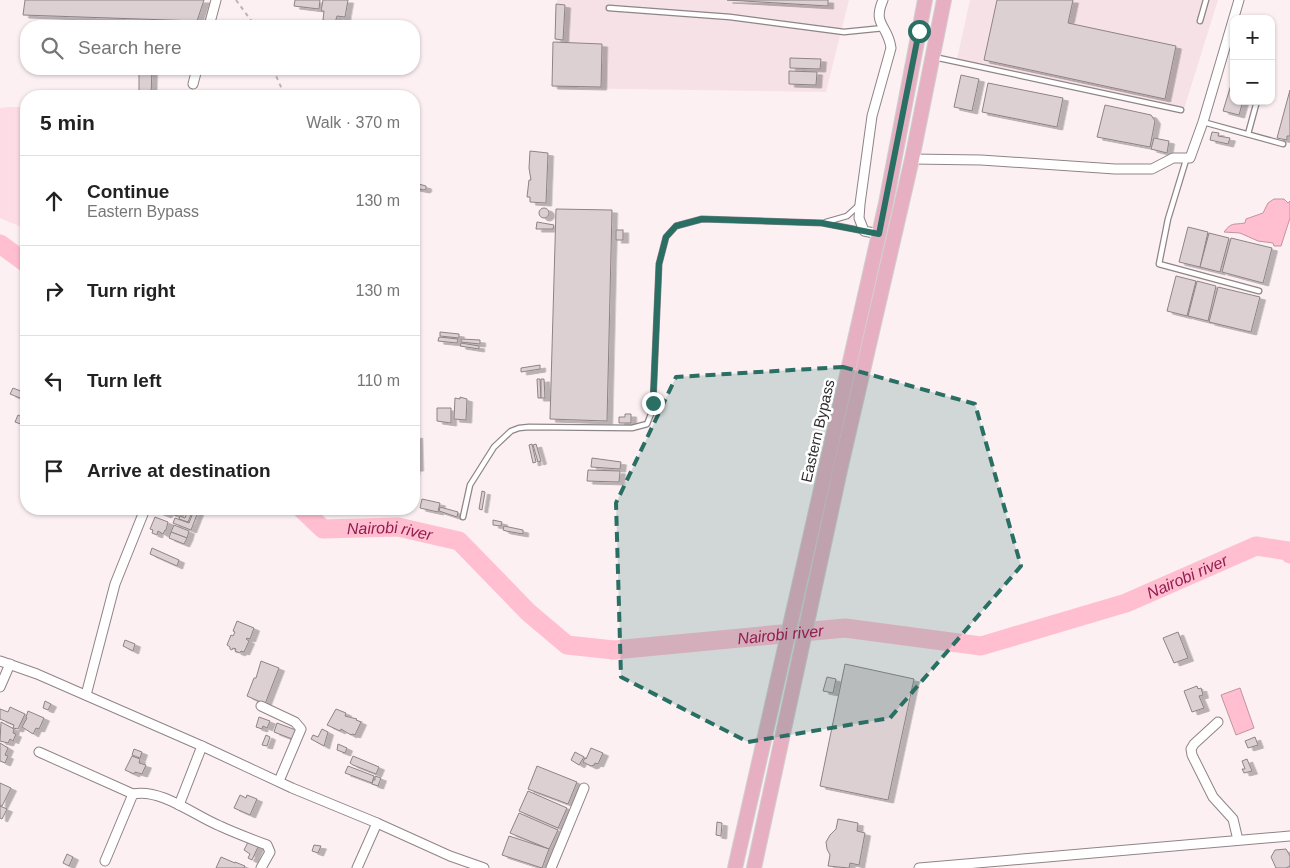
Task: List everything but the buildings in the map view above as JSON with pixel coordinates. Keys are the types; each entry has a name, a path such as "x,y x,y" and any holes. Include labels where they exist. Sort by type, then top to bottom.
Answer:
{"main road":[{"name":"Eastern Bypass","path":"736,868 879,234 925,0"},
{"name":"Eastern Bypass","path":"754,868 811,600 912,160 944,0"}],"street":[{"path":"211,20 216,0"},
{"path":"879,234 864,231 859,218 872,116 890,48 889,36 879,22 878,10 883,0"},
{"path":"912,160 981,160 1115,170 1152,169 1173,158 1190,158 1203,122 1238,0"},
{"path":"193,84 195,75"},
{"path":"86,695 115,584 143,515"},
{"path":"0,660 38,674 450,856 484,868"},
{"path":"0,687 10,664"},
{"path":"261,706 295,722 302,728 278,781"},
{"path":"1218,722 1194,744 1191,748 1192,755 1213,797 1233,819 1238,840"},
{"path":"179,804 202,746"},
{"path":"39,752 133,794 146,793 179,804 218,826 267,845 270,852 262,868"},
{"path":"551,868 584,788"},
{"path":"105,861 133,794"},
{"path":"357,868 376,823"},
{"path":"919,868 1290,836"}],"lane":[{"path":"1200,21 1206,0"},
{"path":"609,8 730,17 844,32 884,28"},
{"path":"933,57 1181,110"},
{"path":"1248,134 1256,105"},
{"path":"1203,122 1283,144"},
{"path":"1190,158 1186,160 1168,219 1160,264 1259,291"},
{"path":"822,223 835,221 847,216 860,204"},
{"path":"463,517 470,485 494,447 511,431 528,427 632,428 646,424 652,414 653,403 659,264 666,237 676,226 702,219 822,223 864,231"}],"path":[{"path":"236,0 251,20"},
{"path":"276,75 283,90"}],"highlighted area":[{"path":"843,367 975,404 1021,566 890,718 748,742 621,677 616,503 676,377"}],"shaded area":[{"path":"557,0 849,0 826,92 555,88"},
{"path":"970,0 1218,0 1184,109 957,59"},
{"path":"20,107 20,226 0,218 0,108"},
{"path":"1274,199 1284,199 1288,203 1290,201 1290,218 1281,246 1258,241 1240,233 1224,232 1231,225 1245,223 1246,219 1263,213 1268,203"},
{"path":"1240,688 1254,728 1236,735 1221,695"}],"waterway":[{"name":"Nairobi river","path":"0,244 20,259"},
{"name":"Nairobi river","path":"308,515 323,529 398,527 459,541 528,612 567,645 614,650 845,628 981,646 1126,603 1256,546 1288,551 1290,554"}],"route":[{"path":"653,403 659,264 666,237 676,226 702,219 822,223 879,234 919,31"}]}
